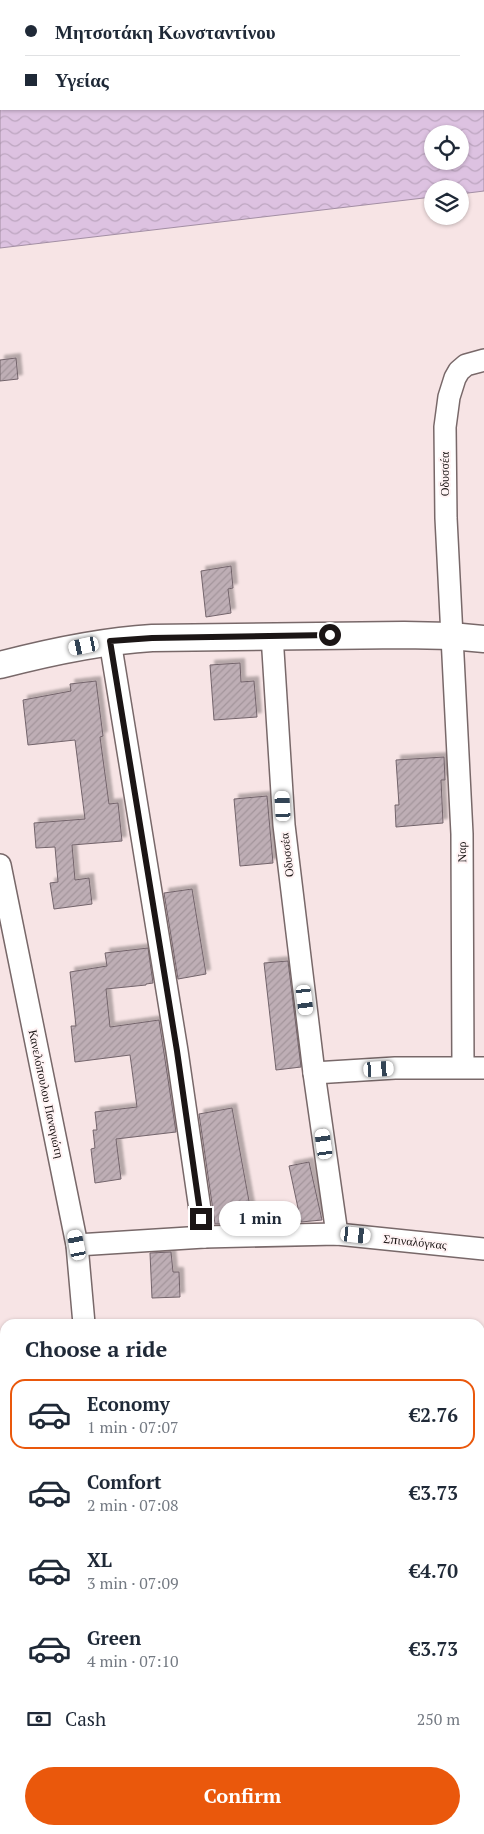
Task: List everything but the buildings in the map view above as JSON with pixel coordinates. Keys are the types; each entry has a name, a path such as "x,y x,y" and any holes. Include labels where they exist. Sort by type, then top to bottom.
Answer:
{"street":[{"name":"Οδυσσέα","path":"451,636 446,518 446,412 451,387 459,370 474,362 484,360"},
{"name":"Οδυσσέα","path":"272,635 284,825 314,1073 337,1234"},
{"path":"0,665 110,641 152,638 272,635 451,636 484,639"},
{"name":"Ναρ","path":"451,636 462,834 463,1067"},
{"path":"110,641 177,1051 204,1238"},
{"name":"Κανελόπουλου Παναγιώτη","path":"0,865 77,1245 84,1319"},
{"path":"314,1073 395,1068 484,1068"},
{"name":"Σπιναλόγκας","path":"77,1245 204,1238 337,1234 484,1248"}],"water":[{"path":"0,110 484,110 484,191 469,193 469,180 424,180 424,198 0,248"}],"route":[{"path":"201,1219 177,1051 110,641 225,636 330,635"}]}
